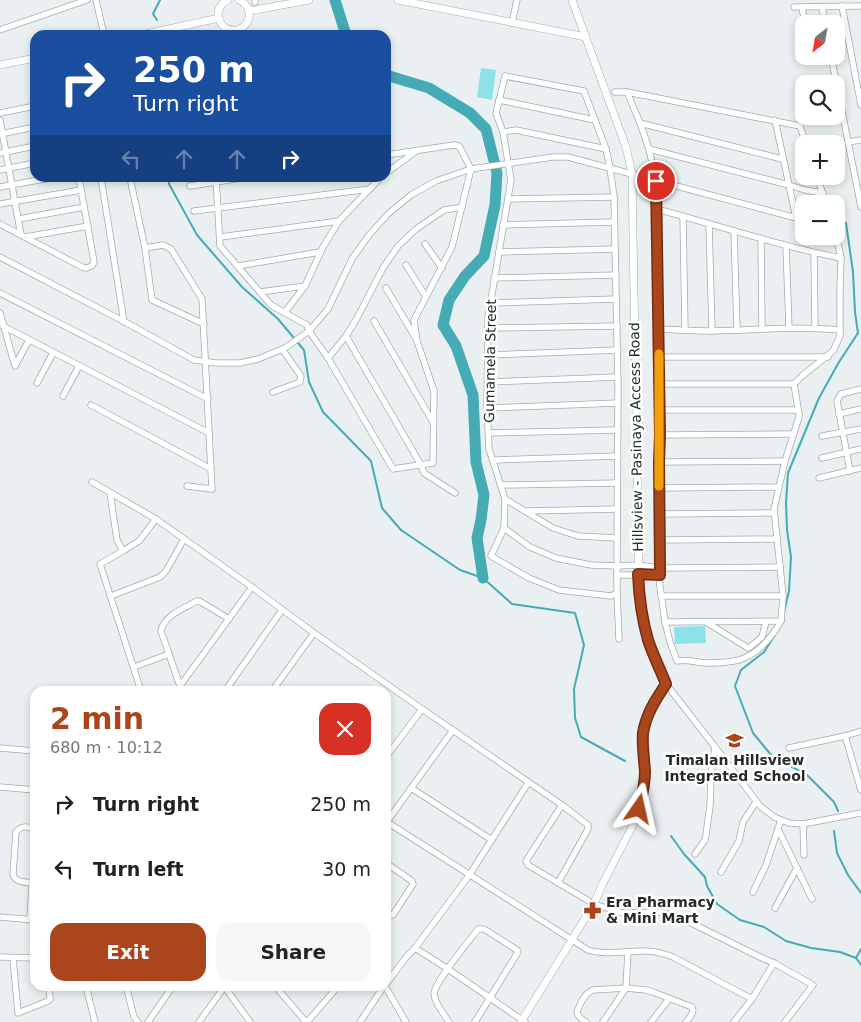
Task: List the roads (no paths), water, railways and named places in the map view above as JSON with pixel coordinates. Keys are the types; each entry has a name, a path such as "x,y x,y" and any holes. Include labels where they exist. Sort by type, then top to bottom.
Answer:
{"street":[{"path":"0,30 87,0"},
{"path":"96,0 103,30"},
{"path":"228,0 221,6 218,18 225,28 233,30"},
{"path":"239,0 246,4 250,16 247,23 239,30"},
{"path":"249,12 309,0"},
{"path":"398,0 586,37"},
{"path":"512,23 518,0"},
{"name":"Hillsview - Pasinaya Access Road","path":"572,0 626,147 632,174 638,574 640,599 648,639 666,684"},
{"path":"842,6 861,105"},
{"path":"794,7 860,6 861,13"},
{"path":"802,7 804,15"},
{"path":"822,7 823,15"},
{"path":"164,30 218,18"},
{"path":"0,65 30,59"},
{"path":"833,65 861,207"},
{"name":"Gumamela Street","path":"595,120 584,91 505,76 496,113 503,132 511,180 490,303 488,328 489,449 505,499 504,528 491,556 529,578 559,590 611,596 617,593"},
{"path":"614,92 627,92 774,120 800,126 803,135"},
{"path":"627,92 649,149 656,181 660,410 660,575 665,622 677,661 708,663 739,660 761,647 776,630 781,621 783,596 774,513 785,460 799,417 794,384"},
{"path":"499,100 595,120 606,149 614,196 618,350 617,593 619,639"},
{"path":"0,113 30,107"},
{"path":"0,120 3,152 9,168 23,236"},
{"path":"774,120 795,213"},
{"path":"640,123 782,159"},
{"path":"1,134 30,128"},
{"path":"503,132 516,130 606,149"},
{"path":"848,142 861,140"},
{"path":"216,182 220,246 271,304 307,324 393,469 421,465 433,463 434,391 417,341 414,320 452,247 471,169 459,146 454,145 391,154"},
{"path":"3,152 30,147"},
{"path":"649,149 805,190 823,193 820,185"},
{"path":"391,168 416,151"},
{"path":"0,258 194,360 216,363 240,363 258,359 284,348 310,331 328,309 352,259 369,235 388,214 411,195 436,181 471,169 553,157 568,157 795,218"},
{"path":"0,170 30,164"},
{"path":"0,187 30,182"},
{"path":"0,224 82,267 92,266 94,262 80,182"},
{"path":"102,182 124,322"},
{"path":"131,182 145,248 152,300 204,324"},
{"path":"190,186 207,182"},
{"path":"285,312 305,286 320,252 339,221 376,182"},
{"path":"194,211 370,188"},
{"path":"0,204 81,190"},
{"path":"508,199 614,196"},
{"path":"328,358 356,320 383,268 398,246 416,229 444,210 462,206"},
{"path":"19,220 84,207"},
{"path":"656,209 786,246 841,258"},
{"path":"683,216 685,330"},
{"path":"220,237 339,221"},
{"path":"503,225 614,222"},
{"path":"709,224 712,331"},
{"path":"23,236 88,226"},
{"path":"734,230 737,329"},
{"path":"761,238 762,328"},
{"path":"425,244 442,268"},
{"path":"145,248 164,245 172,249 202,300 212,489 187,486"},
{"path":"659,384 794,384 834,351 840,336 841,258 838,245"},
{"path":"786,246 790,328"},
{"path":"499,252 615,249"},
{"path":"238,266 320,252"},
{"path":"814,253 815,328"},
{"path":"406,266 426,298"},
{"path":"494,278 616,275"},
{"path":"260,292 305,286"},
{"path":"386,288 417,341"},
{"path":"0,293 208,399"},
{"path":"490,303 616,299"},
{"path":"0,314 15,366 29,340"},
{"path":"374,321 434,424"},
{"path":"4,326 209,433"},
{"path":"488,328 617,326"},
{"path":"659,329 712,331 762,328 815,328 840,330"},
{"path":"346,336 424,473 455,493"},
{"path":"273,392 300,382 301,376 284,348"},
{"path":"488,355 618,350"},
{"path":"37,383 54,353"},
{"path":"659,357 828,356"},
{"path":"63,396 79,366"},
{"path":"488,382 618,376"},
{"path":"850,471 837,400 841,394 861,389"},
{"path":"488,408 618,403"},
{"path":"91,405 211,470"},
{"path":"839,414 861,409"},
{"path":"660,410 798,410"},
{"path":"822,436 861,429"},
{"path":"488,433 618,430"},
{"path":"660,435 793,434"},
{"path":"822,458 861,450"},
{"path":"493,460 618,456"},
{"path":"659,462 785,460"},
{"path":"819,478 861,468"},
{"path":"92,482 156,519 388,686"},
{"path":"501,485 618,483"},
{"path":"659,488 778,487"},
{"path":"110,493 117,540 123,551"},
{"path":"505,499 553,528 578,536 617,538"},
{"path":"526,511 617,509"},
{"path":"660,514 774,513"},
{"path":"140,686 100,564 139,541 156,519"},
{"path":"504,528 530,547 556,558 591,565 638,565 660,568 780,567"},
{"path":"110,596 160,577 166,571 184,539"},
{"path":"660,540 778,539"},
{"path":"617,574 660,575"},
{"path":"184,686 252,587"},
{"path":"661,596 783,596"},
{"path":"181,686 161,628 171,616 197,601 229,619"},
{"path":"228,686 282,610"},
{"path":"665,622 781,621"},
{"path":"706,622 748,648 762,637 766,622"},
{"path":"276,686 314,634"},
{"path":"134,667 169,654"},
{"path":"415,948 523,1021 594,904 632,826 643,792 645,773 644,728 652,706 666,684 764,811 789,823 803,824 861,813"},
{"path":"391,688 562,805 588,825 589,827 558,883"},
{"path":"391,750 422,710"},
{"path":"391,816 453,730"},
{"path":"789,748 861,731"},
{"path":"845,736 861,790"},
{"path":"0,748 30,751"},
{"path":"694,854 705,840 706,835 715,748"},
{"path":"391,977 470,874 528,783"},
{"path":"0,787 30,790"},
{"path":"411,788 492,840"},
{"path":"721,872 739,841 743,822 756,802"},
{"path":"562,805 526,861 528,865 594,904 622,913 660,912 679,917 774,963 813,985 785,1022"},
{"path":"753,892 766,865 781,820"},
{"path":"803,824 804,855"},
{"path":"391,825 588,950 593,952 661,952 752,999"},
{"path":"30,828 23,827 16,832 13,874 17,881 30,883"},
{"path":"778,829 812,899"},
{"path":"391,866 413,882 391,915"},
{"path":"776,908 796,868"},
{"path":"0,917 30,920"},
{"path":"449,1022 436,1001 434,990 448,969 481,928 518,952 475,1022"},
{"path":"603,1022 626,988 628,952"},
{"path":"0,957 30,958"},
{"path":"13,958 18,1013 48,1002 50,999 49,991"},
{"path":"734,1022 752,999 774,963"},
{"path":"586,1022 578,1016 577,1012 586,994 593,990 626,988 653,992 692,1007 693,1013 686,1022"},
{"path":"87,991 95,1022"},
{"path":"127,991 134,1017 138,1022"},
{"path":"148,1022 167,991"},
{"path":"202,1021 221,991"},
{"path":"228,991 250,1022"},
{"path":"279,991 306,1022 334,991"},
{"path":"360,1022 381,991"},
{"path":"388,991 406,1022"},
{"path":"651,1022 668,999"}],"waterway":[{"path":"157,20 153,14 160,0"},
{"path":"335,0 344,30"},
{"path":"391,77 429,88 470,113 486,129 497,173 495,205 484,256 465,276 449,300 443,325 456,346 473,395 476,462 484,495 477,538 483,578"},
{"path":"169,182 197,235 242,287 278,319 304,350 309,382 323,412 371,461 382,508 401,530 460,570 483,578 512,604 575,613 584,645 574,689 575,718 581,737 625,761"},
{"path":"784,612 789,591 791,557 786,503 788,473 819,398 858,333 853,272 846,223"},
{"path":"775,635 764,652 741,670 735,686 753,733 772,756 807,775 834,802 838,811"},
{"path":"834,831 837,853 848,875 861,893"},
{"path":"671,836 705,877 707,886 717,904 740,920 764,927 786,941 811,948 840,952 856,958 861,965"},
{"path":"856,958 861,949"}],"place":[{"name":"Timalan Hillsview Integrated School","path":"735,740"},
{"name":"Era Pharmacy & Mini Mart","path":"592,910"}]}
